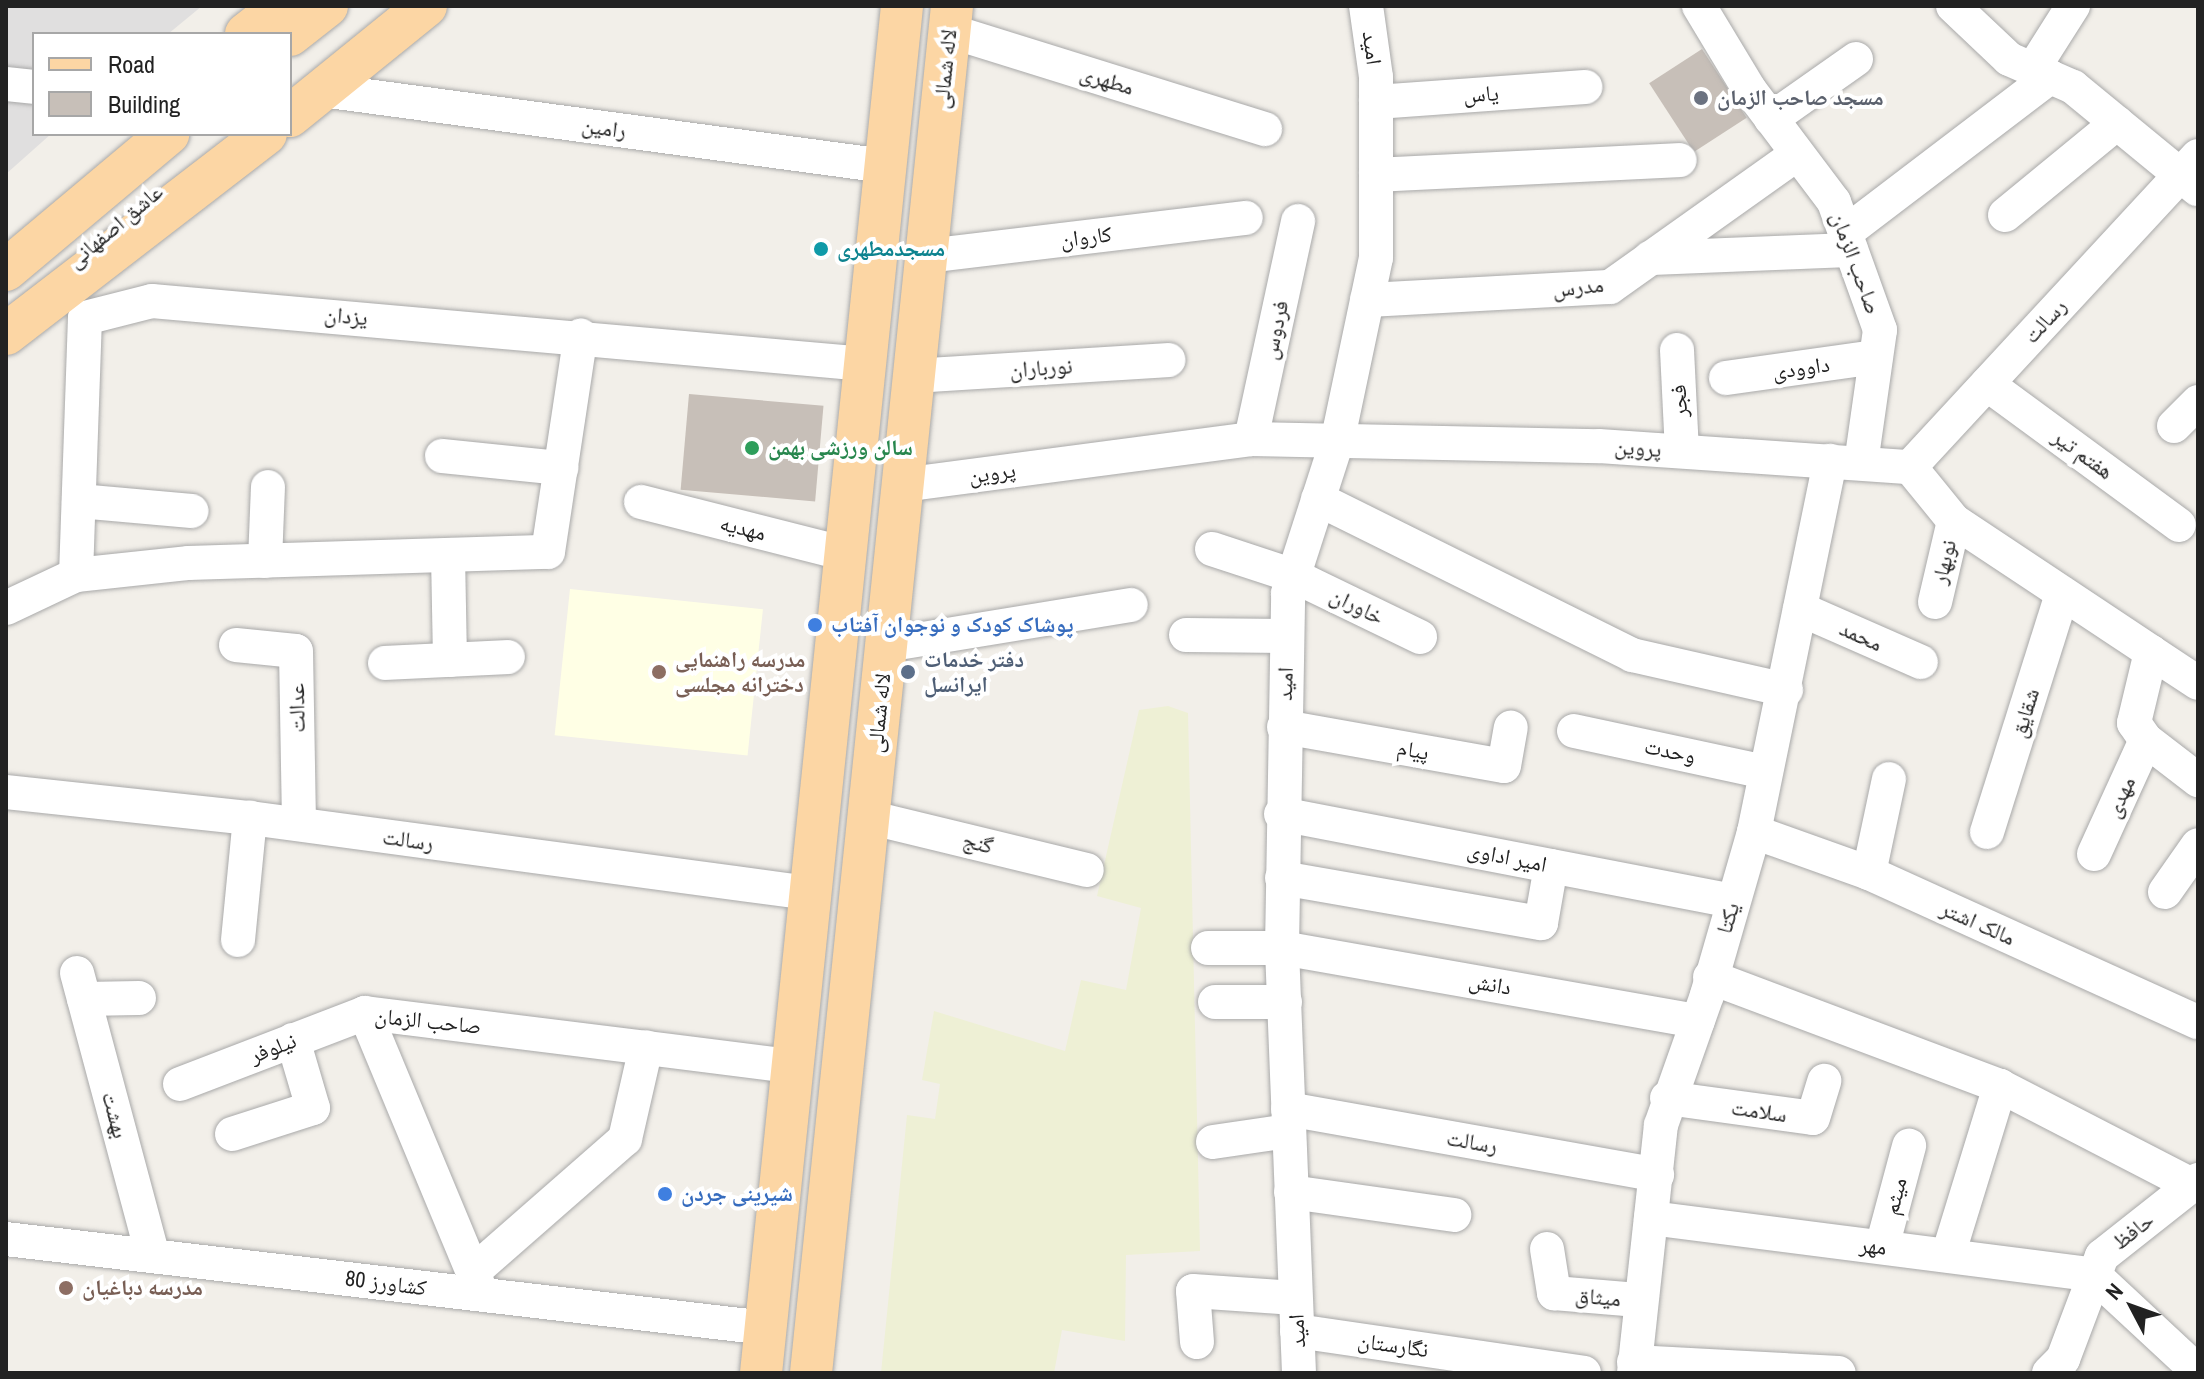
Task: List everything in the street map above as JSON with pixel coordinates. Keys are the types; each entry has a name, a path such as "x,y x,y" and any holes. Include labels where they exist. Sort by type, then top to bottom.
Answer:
{"main road":[{"path":"249,32 282,6"},
{"path":"292,33 327,6"},
{"path":"292,112 306,86 384,6"},
{"path":"306,86 426,6"},
{"path":"761,1373 902,6"},
{"name":"لاله شمالی","path":"811,1373 951,18"},
{"path":"6,245 124,136"},
{"name":"عاشق اصفهانی","path":"6,270 166,136"},
{"name":"عاشق اصفهانی","path":"6,319 224,136"},
{"path":"6,334 263,136"},
{"path":"831,695 880,701"}],"street":[{"name":"امید","path":"1299,1373 1282,948 1281,814 1286,636 1294,576 1338,438 1376,258 1376,102 1366,6"},
{"name":"رسالت","path":"1910,467 2194,170 2042,73 2009,59 1953,6"},
{"path":"1650,258 1848,242 2042,73 2073,6"},
{"name":"صاحب الزمان","path":"1712,11 1771,119 1834,202 1880,330 1876,357 1845,462"},
{"name":"مطهری","path":"951,18 1265,129"},
{"path":"1771,119 1856,59"},
{"path":"6,84 32,87"},
{"name":"رامین","path":"306,86 885,166"},
{"name":"یاس","path":"1376,102 1585,87"},
{"path":"2005,215 2117,123"},
{"name":"مدرس","path":"1367,300 1610,287 1797,154"},
{"path":"1376,175 1680,160"},
{"name":"کاروان","path":"926,256 1246,218"},
{"name":"فردوس","path":"1251,439 1298,221"},
{"name":"یزدان","path":"76,575 85,318 152,301 581,335 865,364"},
{"path":"6,608 76,575 265,561 548,552 581,335"},
{"name":"فجر","path":"1677,350 1682,451"},
{"name":"داوودی","path":"1726,378 1876,357"},
{"name":"نورباران","path":"914,376 1168,360"},
{"name":"هفتم تیر","path":"1987,384 2179,525"},
{"path":"2174,426 2198,402"},
{"name":"پروین","path":"903,485 1251,439 1338,438 1682,451 1910,467"},
{"path":"442,456 561,468"},
{"name":"یکتا","path":"1634,1367 1638,1300 1667,1098 1698,1021 1754,832 1786,690 1800,609 1845,462"},
{"path":"1910,467 1954,521 2198,683"},
{"path":"265,561 268,487"},
{"path":"1318,499 1632,655 1786,690"},
{"path":"79,501 192,511"},
{"name":"مهدیه","path":"641,502 846,554"},
{"name":"نوبهار","path":"1935,602 1954,521"},
{"name":"خاوران","path":"1212,549 1294,576 1420,637"},
{"path":"448,555 450,660"},
{"name":"شقایق","path":"1987,832 2062,594"},
{"path":"886,645 1131,605"},
{"name":"محمد","path":"1800,609 1921,662"},
{"path":"1186,635 1286,636"},
{"name":"عدالت","path":"236,645 296,651 299,824"},
{"path":"2151,652 2134,723 2146,740 2198,780"},
{"path":"385,663 508,657"},
{"name":"پیام","path":"1284,727 1504,766 1511,728"},
{"name":"وحدت","path":"1574,731 1766,772"},
{"name":"مهدی","path":"2094,854 2146,740"},
{"path":"1869,873 1889,779"},
{"name":"رسالت","path":"6,792 299,824 809,893"},
{"name":"امیر اداوی","path":"1281,814 1733,901"},
{"name":"گنج","path":"868,817 1087,870"},
{"path":"238,940 250,818"},
{"name":"مالک اشتر","path":"1754,832 1869,873 2198,1022"},
{"path":"2165,892 2198,845"},
{"path":"1282,878 1541,923 1551,866"},
{"name":"دانش","path":"1208,948 1282,948 1698,1021"},
{"path":"1710,977 2000,1086 2195,1183"},
{"name":"بهشت","path":"139,998 81,986 153,1256"},
{"path":"1215,1002 1285,1002"},
{"name":"صاحب الزمان","path":"478,1283 365,1013 791,1066"},
{"name":"نیلوفر","path":"180,1084 365,1013"},
{"path":"232,1134 313,1108 293,1040"},
{"path":"478,1283 625,1139 646,1047"},
{"name":"سلامت","path":"1667,1098 1813,1118 1824,1081"},
{"path":"1949,1252 2000,1086"},
{"name":"رسالت","path":"1213,1142 1288,1120 1657,1175"},
{"name":"میثم","path":"1882,1247 1909,1146"},
{"name":"حافظ","path":"2049,1373 2063,1359 2102,1256 2195,1183"},
{"path":"1291,1192 1454,1215"},
{"name":"مهر","path":"1651,1218 1882,1247 1949,1252 2094,1275"},
{"name":"کشاورز 80","path":"6,1239 153,1256 478,1283 766,1328"},
{"name":"میثاق","path":"1547,1249 1554,1293 1638,1300"},
{"path":"2094,1275 2193,1367"},
{"name":"نگارستان","path":"1197,1342 1193,1291 1584,1373"},
{"path":"1634,1367 1839,1373"}],"shaded area":[{"path":"6,6 202,6 170,32 32,32 32,136 49,136 6,174"},
{"name":"مدرسه راهنمایی دخترانه مجلسی","path":"570,589 763,609 748,755 555,735"},
{"path":"1168,706 1188,713 1200,1251 1126,1255 1125,1341 1062,1330 1054,1373 881,1373 907,1115 935,1119 940,1084 922,1080 934,1011 1065,1051 1081,980 1126,990 1141,908 1097,896 1139,710"}],"building":[{"name":"مسجد صاحب الزمان","path":"1702,49 1747,118 1694,152 1649,83"},
{"name":"سالن ورزشی بهمن","path":"689,394 823,406 815,501 681,490"}],"place":[{"name":"مسجد صاحب الزمان","path":"1701,98"},
{"name":"مسجدمطهری","path":"821,249"},
{"name":"سالن ورزشی بهمن","path":"752,448"},
{"name":"پوشاک کودک و نوجوان آفتاب","path":"815,625"},
{"name":"مدرسه راهنمایی دخترانه مجلسی","path":"659,672"},
{"name":"دفتر خدمات ایرانسل","path":"908,672"},
{"name":"شیرینی جردن","path":"665,1194"},
{"name":"مدرسه دباغیان","path":"66,1288"}]}
